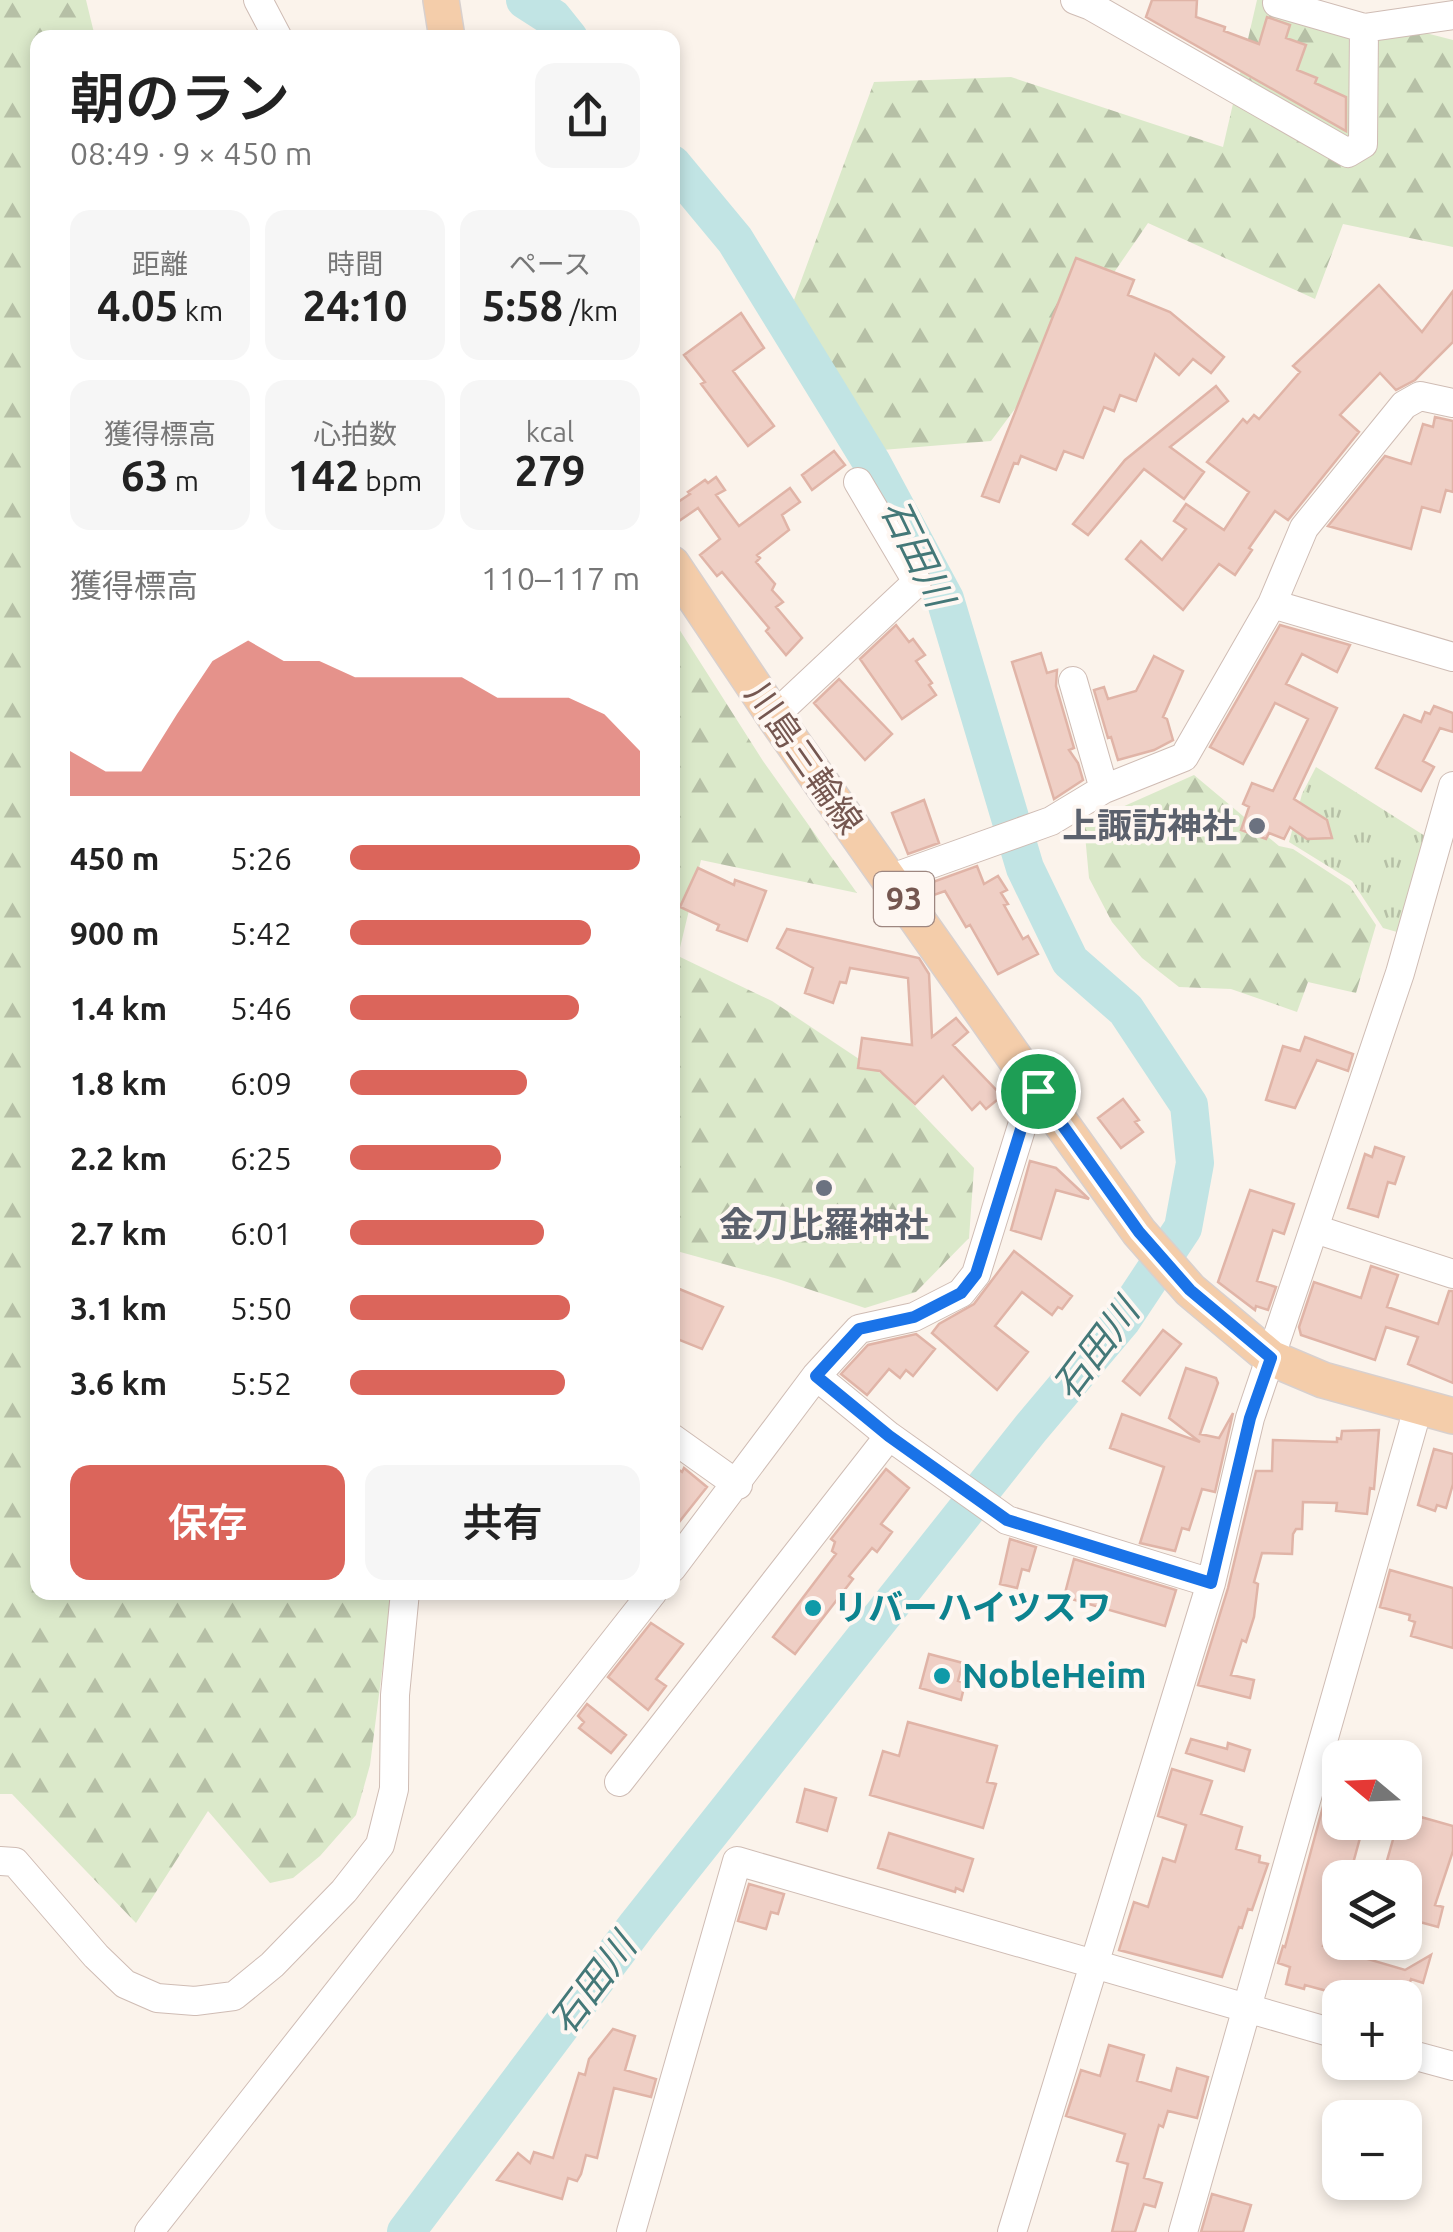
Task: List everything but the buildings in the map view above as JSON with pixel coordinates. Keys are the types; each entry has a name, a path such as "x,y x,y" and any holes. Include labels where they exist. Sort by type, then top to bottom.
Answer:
{"main road":[{"path":"441,0 446,30"},
{"name":"川島三輪線","path":"680,576 1038,1091 1139,1232 1182,1280 1218,1316 1271,1358 1323,1380 1453,1416"}],"street":[{"path":"1278,0 1277,3 1364,28 1453,16"},
{"path":"258,2 274,30"},
{"path":"1086,2 1348,153 1363,144 1364,28"},
{"path":"889,879 1051,821 1104,789 1184,757 1272,604 1304,528 1404,405 1420,396 1453,403"},
{"path":"774,716 918,582 858,482"},
{"path":"1272,604 1453,657"},
{"path":"1073,681 1104,789"},
{"path":"1012,2232 1211,1583 1250,1418 1400,973 1453,786"},
{"path":"680,1558 816,1376 859,1329 914,1317 961,1293 976,1274 1026,1113 1038,1091"},
{"path":"1314,1229 1453,1274"},
{"path":"816,1376 952,1484 1007,1520 1211,1583"},
{"path":"1183,2232 1418,1408"},
{"path":"619,1782 889,1436"},
{"path":"680,1444 738,1485"},
{"path":"0,1860 15,1862 96,1956 126,1984 157,1998 195,2002 234,1996 272,1964 344,1891 380,1846 394,1788 396,1695 404,1600"},
{"path":"149,2232 648,1600"},
{"path":"631,2232 737,1861 1322,2030"},
{"path":"1422,2058 1453,2066"}],"green space":[{"path":"0,0 86,0 93,30 30,30 30,1600 391,1600 370,1765 356,1815 320,1856 293,1878 270,1883 208,1811 136,1923 12,1794 0,1794"},
{"path":"1257,0 1297,0 1453,40 1453,247 1343,224 1315,299 1148,223 991,441 870,451 794,300 874,82 1011,77 1223,147"},
{"path":"680,631 763,761 857,893 701,860 680,948"},
{"path":"1316,767 1425,836 1397,932 1383,928 1352,881 1289,842 1302,794"},
{"path":"1194,775 1279,846 1293,849 1350,886 1376,925 1356,993 1308,982 1297,1012 1231,989 1179,987 1142,958 1112,922 1089,878 1084,824"},
{"path":"680,957 772,1001 889,1079 974,1168 969,1238 916,1292 865,1308 680,1252"}],"waterway":[{"name":"石田川","path":"525,0 553,18 563,30"},
{"name":"石田川","path":"406,2232 637,1925 1031,1428 1122,1320 1183,1228 1195,1163 1189,1105 1126,1010 1070,961 1025,868 945,599 872,463 735,240 680,174"}],"place":[{"name":"上諏訪神社","path":"1257,826"},
{"name":"金刀比羅神社","path":"824,1188"},
{"name":"リバーハイツスワ","path":"813,1608"},
{"name":"NobleHeim","path":"942,1676"}],"route":[{"path":"1038,1091 1139,1232 1190,1290 1271,1358 1250,1418 1211,1583 1007,1520 948,1481 816,1376 859,1329 914,1317 961,1293 976,1274 1026,1113 1038,1091"}]}
